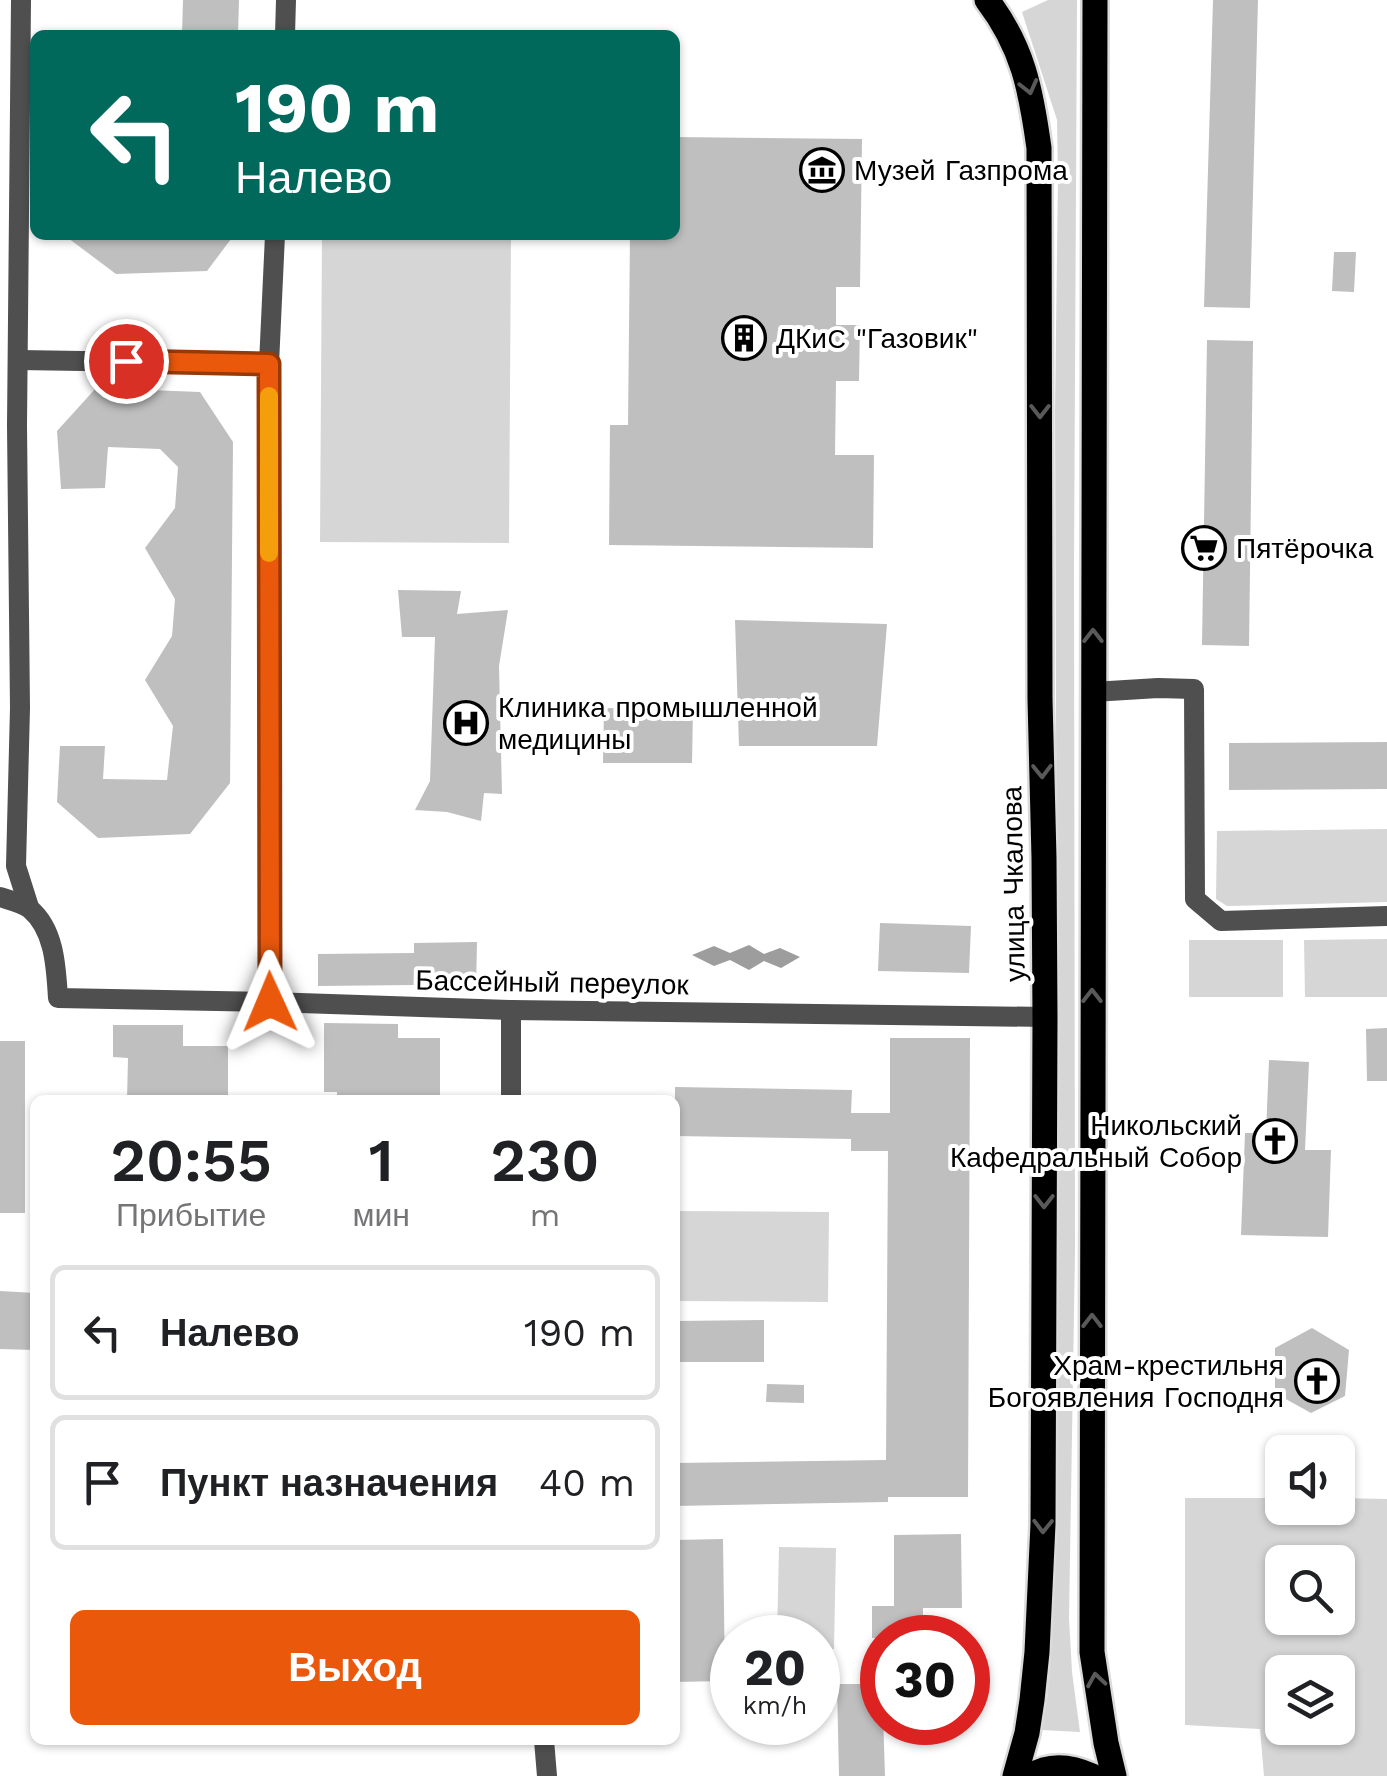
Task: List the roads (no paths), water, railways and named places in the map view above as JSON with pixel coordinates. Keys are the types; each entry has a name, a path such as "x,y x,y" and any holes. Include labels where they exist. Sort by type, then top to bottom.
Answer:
{"main road":[{"name":"улица Чкалова","path":"986,0 1014,41 1025,70 1039,148 1045,1017 1043,1524 1038,1652 1027,1733 1015,1776"},
{"path":"1096,0 1092,1652 1114,1776"},
{"path":"1031,1776 1057,1767 1075,1768 1092,1776"}],"street":[{"path":"21,0 20,708 8,871 29,907"},
{"path":"285,30 286,0"},
{"path":"270,1002 269,364 275,240"},
{"path":"19,360 269,364"},
{"path":"1093,692 1194,690 1194,898 1222,921 1387,916"},
{"path":"0,898 29,907"},
{"name":"Бассейный переулок","path":"29,907 46,931 55,956 58,998 511,1010 1045,1017"},
{"path":"511,1010 511,1095"},
{"path":"544,1745 546,1776"}],"place":[{"name":"Музей Газпрома","path":"822,170"},
{"name":"ДКиC \"Газовик\"","path":"744,338"},
{"name":"Пятёрочка","path":"1204,548"},
{"name":"Клиника промышленной медицины","path":"466,723"},
{"name":"Никольский Кафедральный Собор","path":"1275,1141"},
{"name":"Храм-крестильня Богоявления Господня","path":"1317,1381"}]}
